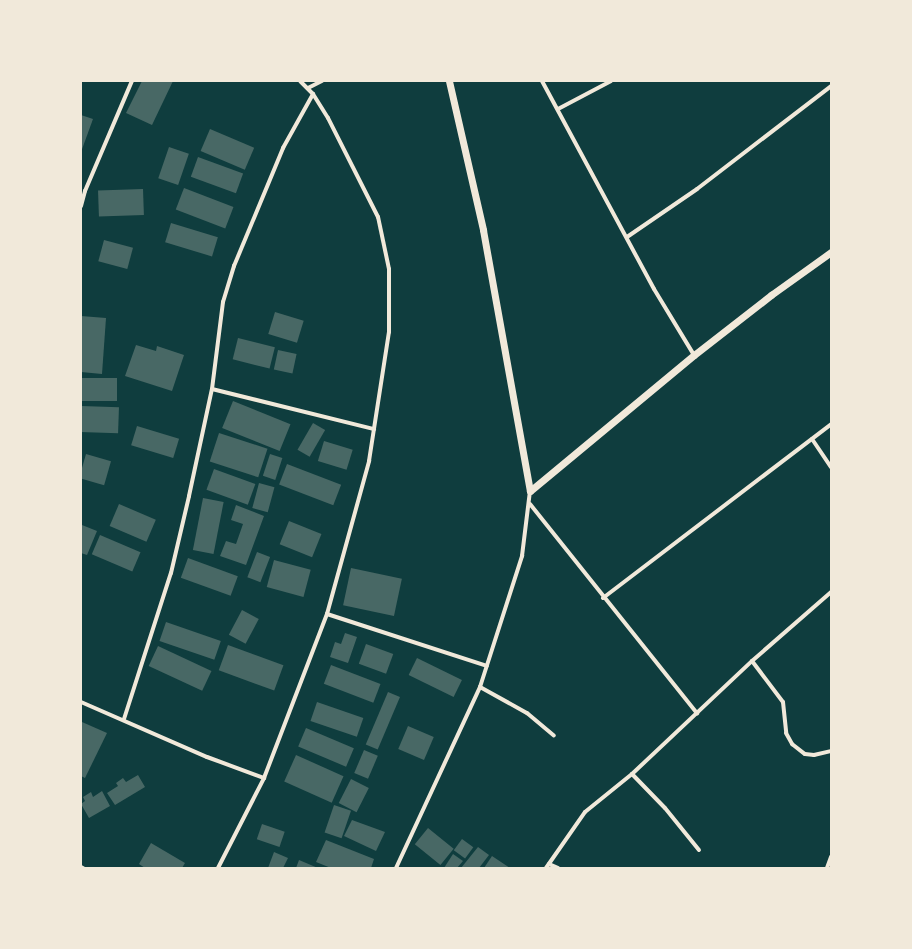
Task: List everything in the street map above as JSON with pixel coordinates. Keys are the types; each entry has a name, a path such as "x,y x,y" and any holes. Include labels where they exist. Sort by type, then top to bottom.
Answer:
{"street":[{"path":"81,206 83,190 132,81"},
{"path":"218,868 264,778 327,614 369,461 389,332 388,269 378,218 331,124 308,88 300,81"},
{"path":"308,88 322,81"},
{"path":"397,868 480,687 522,556 530,504 530,491 484,230 449,81"},
{"path":"542,81 654,289 694,355"},
{"path":"558,109 611,81"},
{"path":"627,237 697,189 831,86"},
{"path":"124,720 171,573 212,389 224,302 234,266 283,148 312,94"},
{"path":"530,491 694,355 771,295 831,252"},
{"path":"212,389 374,429"},
{"path":"603,598 831,424"},
{"path":"812,439 831,467"},
{"path":"530,504 549,526 603,598 697,713"},
{"path":"546,868 584,812 632,774 752,661 831,592"},
{"path":"327,614 487,666"},
{"path":"752,661 783,702 786,733 792,744 805,754 814,755 831,751"},
{"path":"480,687 527,713 554,736"},
{"path":"81,702 207,757 264,778"},
{"path":"632,774 665,808 699,850"},
{"path":"827,868 831,857"},
{"path":"549,864 558,868"}],"building":[{"path":"142,81 173,81 152,125 126,113"},
{"path":"81,115 93,119 81,152"},
{"path":"210,129 254,148 245,170 201,151"},
{"path":"169,147 189,154 178,185 158,178"},
{"path":"198,157 243,173 236,193 191,177"},
{"path":"184,188 233,207 225,228 176,209"},
{"path":"143,189 144,215 99,217 98,191"},
{"path":"171,223 218,237 212,256 165,242"},
{"path":"104,240 133,248 127,269 98,261"},
{"path":"275,312 304,321 297,343 268,334"},
{"path":"81,316 106,318 102,374 81,372"},
{"path":"238,338 275,347 270,369 233,359"},
{"path":"136,345 156,351 157,346 184,355 172,391 125,376"},
{"path":"278,350 297,354 292,374 274,370"},
{"path":"81,378 117,378 117,401 81,401"},
{"path":"233,401 290,424 280,451 222,428"},
{"path":"81,406 119,407 118,433 81,432"},
{"path":"313,423 325,430 310,457 298,450"},
{"path":"137,426 179,439 173,458 131,445"},
{"path":"219,433 268,449 258,477 210,462"},
{"path":"324,441 353,450 347,470 318,461"},
{"path":"86,454 111,461 104,485 81,479 81,471"},
{"path":"270,454 282,458 275,480 263,476"},
{"path":"287,464 341,485 333,505 279,485"},
{"path":"214,469 255,484 248,505 206,490"},
{"path":"259,483 274,487 268,512 252,508"},
{"path":"203,498 224,502 214,554 193,550"},
{"path":"119,504 156,520 146,542 110,526"},
{"path":"236,505 264,516 246,565 220,556 226,541 236,544 243,524 231,520"},
{"path":"289,521 321,534 312,557 280,544"},
{"path":"82,525 97,531 87,555 81,553"},
{"path":"100,535 141,552 132,572 92,554"},
{"path":"257,552 270,557 260,582 247,577"},
{"path":"188,558 238,576 231,596 181,578"},
{"path":"274,560 311,570 303,597 267,587"},
{"path":"351,568 402,579 394,616 343,605"},
{"path":"242,610 259,619 246,644 229,635"},
{"path":"166,622 221,641 214,660 159,641"},
{"path":"345,633 357,637 348,663 330,657 335,642 341,644"},
{"path":"366,644 393,654 386,674 359,664"},
{"path":"228,645 283,665 274,691 219,670"},
{"path":"158,646 211,671 202,691 149,666"},
{"path":"417,658 462,680 454,697 409,675"},
{"path":"331,665 380,684 373,703 324,684"},
{"path":"388,692 400,697 378,750 366,744"},
{"path":"317,702 363,718 357,737 310,721"},
{"path":"82,722 107,733 85,778 81,776"},
{"path":"408,726 434,737 424,760 398,749"},
{"path":"306,728 354,748 346,767 298,746"},
{"path":"364,750 378,756 368,779 354,773"},
{"path":"296,755 344,776 332,803 284,781"},
{"path":"138,775 145,787 115,805 107,793 118,786 116,783 123,778 126,782"},
{"path":"351,779 369,788 357,812 339,803"},
{"path":"102,791 110,806 89,818 81,804 85,801 83,797 91,792 93,797"},
{"path":"334,805 351,811 342,838 325,832"},
{"path":"352,820 385,832 376,851 344,836"},
{"path":"262,824 285,832 279,847 257,839"},
{"path":"428,828 454,849 440,865 415,844"},
{"path":"462,839 473,847 465,859 454,850"},
{"path":"326,840 374,859 371,868 331,868 316,862"},
{"path":"151,843 185,863 182,868 145,868 139,864"},
{"path":"478,847 489,855 479,868 461,868"},
{"path":"274,852 288,858 283,868 268,868"},
{"path":"453,854 463,861 457,868 444,868"},
{"path":"492,856 510,868 484,868"},
{"path":"299,860 318,868 296,868"}]}
